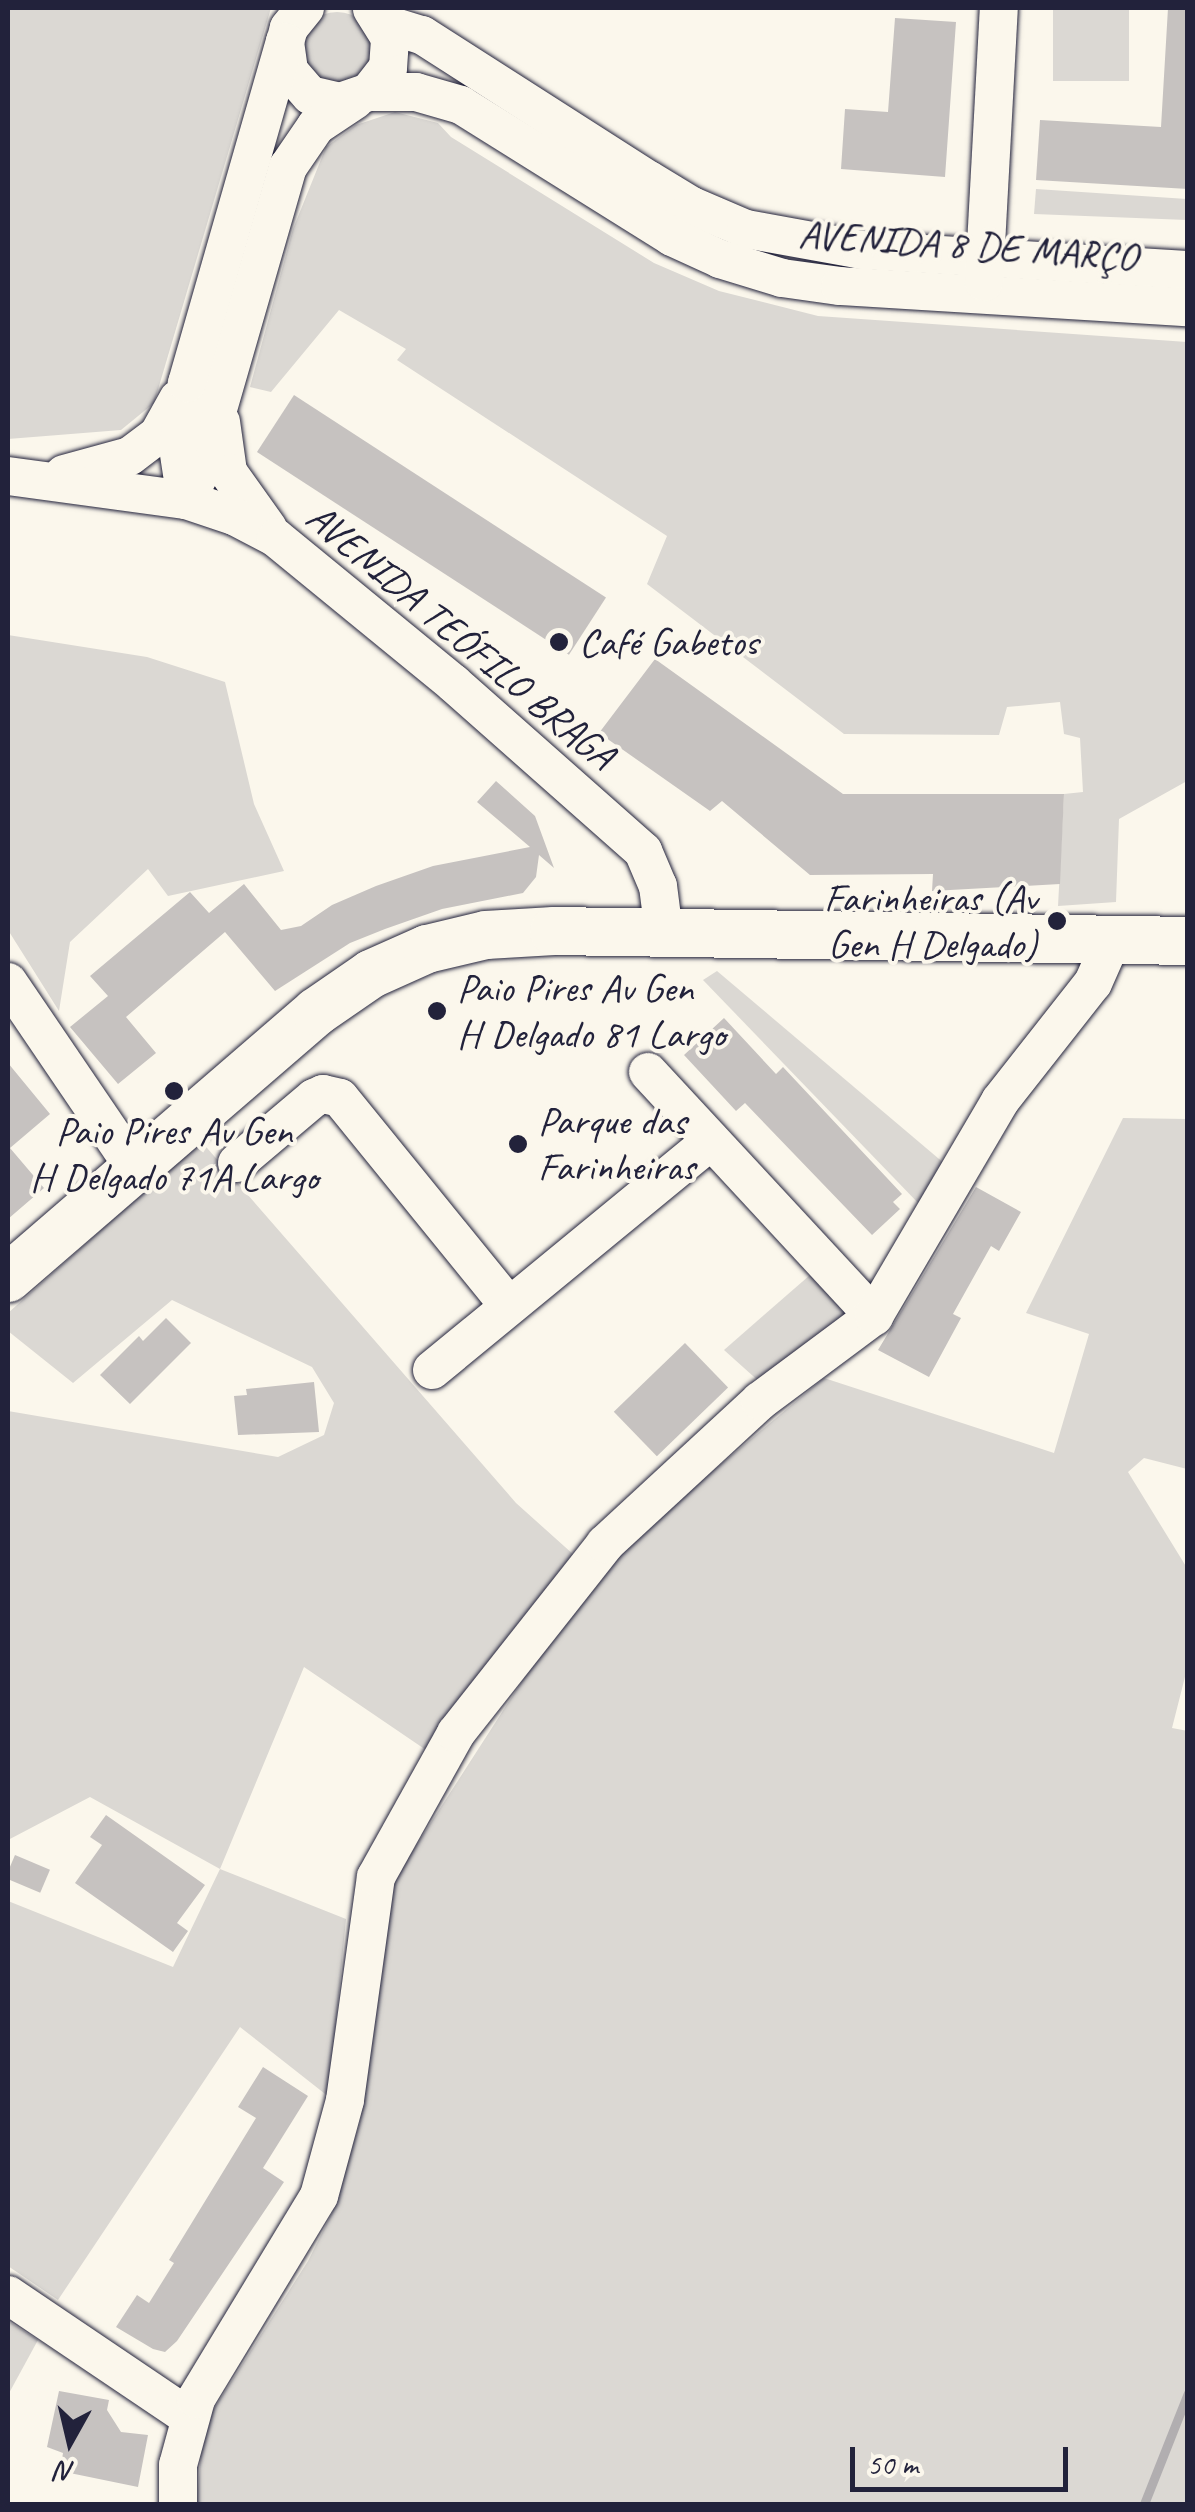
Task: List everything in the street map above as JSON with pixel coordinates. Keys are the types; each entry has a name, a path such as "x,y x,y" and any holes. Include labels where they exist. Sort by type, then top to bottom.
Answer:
{"main road":[{"path":"8,1278 316,1012 371,974 427,949 486,935 664,933 1112,940 1180,934"}],"street":[{"path":"984,276 999,8"},
{"path":"25,478 130,456 158,435 204,389 288,166 316,126 362,96 388,68 390,38 380,15"},
{"name":"AVENIDA 8 DE MARÇO","path":"380,15 422,35 692,206 746,229 984,276 1188,306"},
{"path":"186,500 199,475 204,389 293,21"},
{"name":"AVENIDA 8 DE MARÇO","path":"293,21 289,71 310,95 324,101 416,92 460,105 657,228 720,259 782,278 840,286 984,276 1188,270"},
{"path":"204,389 228,472 276,538"},
{"name":"AVENIDA TEÓFILO BRAGA","path":"25,478 186,500 234,516 276,538 439,671 642,850 658,886 664,933"},
{"path":"178,2504 178,2465 189,2417 206,2378 318,2196 346,2100 376,1878 456,1733 604,1544 760,1401 874,1316 1000,1101 1093,983 1112,940"},
{"path":"8,982 136,1170"},
{"path":"648,1072 874,1316"},
{"path":"237,1163 314,1098 332,1094 340,1098 508,1306"},
{"path":"432,1370 711,1141"},
{"path":"8,2294 189,2417"}],"shaded area":[{"path":"8,8 271,8 154,403 121,430 8,439"},
{"path":"1053,8 1129,8 1129,81 1053,81"},
{"path":"337,12 363,23 374,49 363,75 337,86 311,75 300,49 311,23"},
{"path":"395,112 438,123 451,137 654,263 719,291 818,316 1187,342 1187,781 1119,819 1116,902 1058,906 1064,794 1083,792 1080,738 1064,734 1060,702 1007,707 999,735 844,734 647,584 667,536 397,360 406,349 339,310 271,392 250,387 293,229 326,147 356,125"},
{"path":"1036,189 1187,199 1187,220 1034,214"},
{"path":"8,635 147,657 225,682 254,804 284,871 168,896 148,869 70,942 59,1011 8,930"},
{"path":"717,971 945,1164 921,1206 703,980"},
{"path":"1123,1118 1187,1119 1187,1469 1144,1458 1128,1472 1187,1568 1187,1669 1172,1728 1188,1731 1187,2504 197,2504 202,2440 210,2415 308,2261 333,2211 360,2122 392,1883 593,1571 824,1378 1054,1453 1089,1334 1026,1313"},
{"path":"201,1141 516,1503 574,1555 426,1750 304,1667 220,1869 90,1797 8,1840 8,1411 278,1457 324,1435 334,1403 312,1367 172,1300 73,1383 8,1331 8,1313"},
{"path":"810,1275 847,1306 847,1322 763,1385 724,1350"},
{"path":"220,1869 346,1919 329,2097 240,2027 58,2300 8,2266 8,1901 173,1967"},
{"path":"8,2321 38,2340 8,2395"}],"building":[{"path":"1168,8 1188,8 1188,189 1036,180 1040,120 1161,127"},
{"path":"895,18 956,22 945,177 841,169 845,109 888,112"},
{"path":"294,395 606,598 569,655 257,452"},
{"path":"655,659 843,794 1064,794 1060,884 932,891 933,874 810,875 722,801 710,811 599,733"},
{"path":"496,781 535,816 554,868 539,855 536,877 523,893 442,909 385,929 350,943 275,991 225,932 126,1017 156,1053 118,1084 70,1027 108,996 90,976 190,892 209,913 244,884 281,930 301,926 332,905 433,866 530,847 477,802"},
{"path":"724,1018 776,1074 783,1067 902,1194 893,1202 900,1209 872,1235 745,1103 736,1111 684,1055"},
{"path":"8,1063 50,1114 10,1148 44,1188 8,1219"},
{"path":"976,1187 1021,1212 999,1251 991,1246 953,1314 961,1318 929,1377 878,1350"},
{"path":"166,1318 191,1343 130,1404 100,1375 139,1336 143,1341"},
{"path":"685,1343 728,1388 657,1456 614,1412"},
{"path":"314,1382 319,1432 238,1435 234,1396 247,1395 246,1389"},
{"path":"106,1815 205,1885 177,1923 188,1931 173,1952 75,1883 102,1845 90,1837"},
{"path":"15,1855 50,1870 40,1893 8,1879"},
{"path":"263,2067 308,2096 263,2168 284,2182 177,2341 165,2352 153,2349 116,2327 137,2295 149,2303 174,2263 169,2260 256,2118 238,2107"},
{"path":"59,2391 109,2400 107,2410 121,2432 148,2435 138,2487 60,2471 63,2453 47,2447"}],"waterway":[{"path":"1144,2504 1188,2393"}],"place":[{"name":"Café Gabetos","path":"559,642"},
{"name":"Farinheiras (Av Gen H Delgado)","path":"1057,921"},
{"name":"Paio Pires Av Gen H Delgado 81 Largo","path":"437,1011"},
{"name":"Paio Pires Av Gen H Delgado 71A Largo","path":"174,1091"},
{"name":"Parque das Farinheiras","path":"518,1144"}]}
